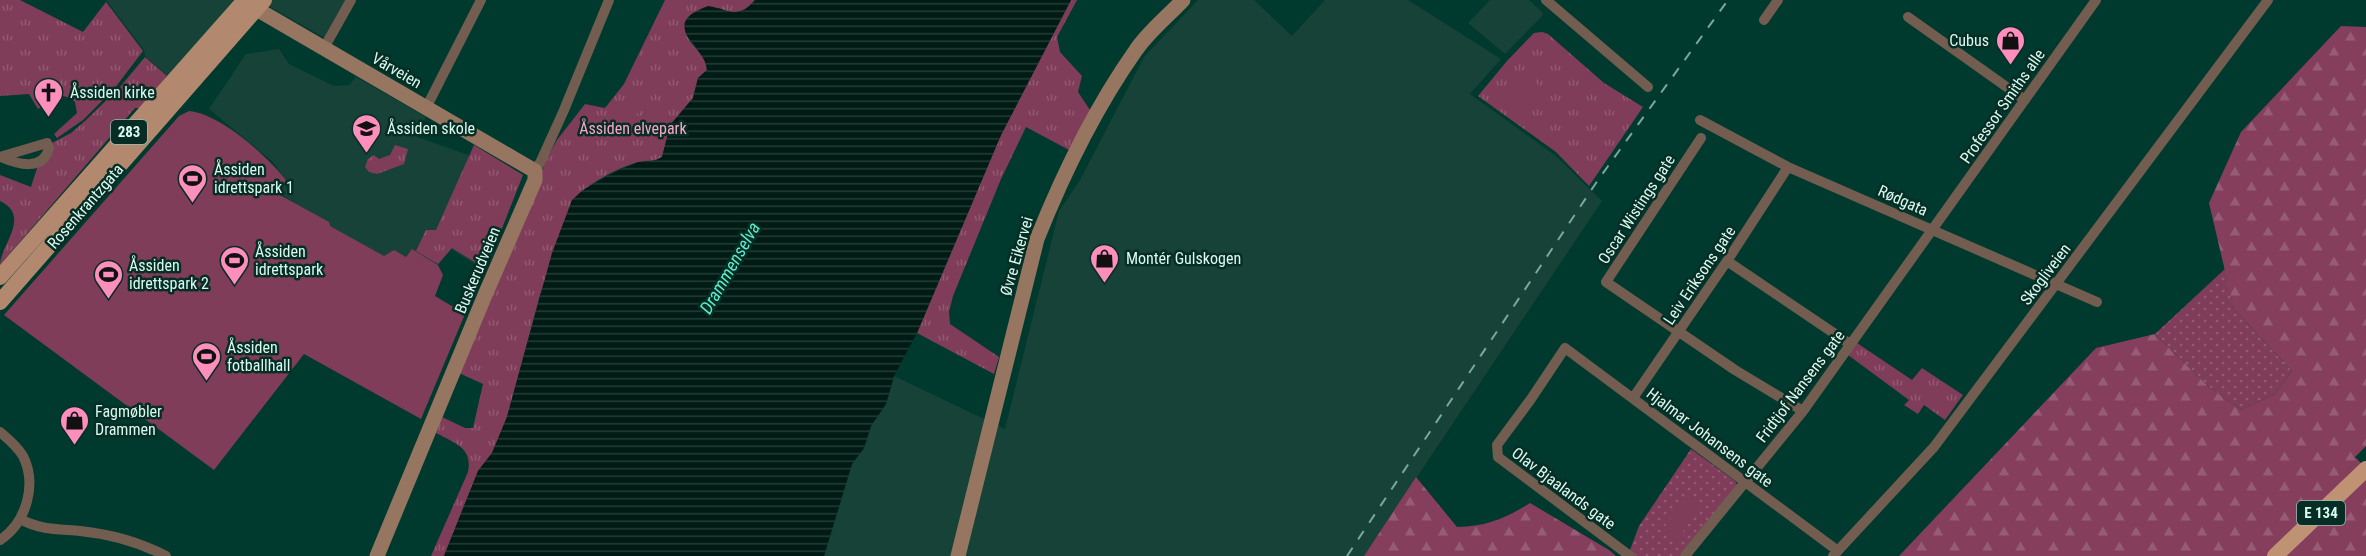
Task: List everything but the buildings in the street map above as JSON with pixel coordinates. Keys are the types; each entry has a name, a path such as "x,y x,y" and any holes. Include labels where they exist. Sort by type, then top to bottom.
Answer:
{"highway":[{"name":"E 134","path":"2275,556 2366,469"}],"main road":[{"name":"Øvre Eikervei","path":"958,556 1037,239 1054,196 1079,147 1137,48 1183,0"},
{"name":"Vårveien","path":"249,2 426,108 534,169"},
{"name":"Rosenkrantzgata","path":"0,278 249,2"},
{"name":"Rosenkrantzgata","path":"0,302 249,2"},
{"name":"Buskerudveien","path":"377,556 535,180 534,169"}],"street":[{"path":"324,48 351,0"},
{"path":"426,108 481,0"},
{"name":"Buskerudveien","path":"534,169 540,163 564,111 609,0"},
{"path":"1546,0 1648,87"},
{"path":"1764,20 1778,0"},
{"name":"Professor Smiths alle","path":"1933,229 2096,0"},
{"name":"Skogliveien","path":"1836,554 1934,447 2268,0"},
{"path":"1908,17 2025,100"},
{"name":"Rødgata","path":"1700,120 1788,167 2097,302"},
{"name":"Oscar Wistings gate","path":"1680,332 1606,282 1701,138"},
{"name":"Leiv Eriksons gate","path":"1633,398 1680,332 1788,167"},
{"name":"Fridtjof Nansens gate","path":"1685,556 1803,411 1933,229"},
{"path":"1727,261 1850,344"},
{"path":"1680,332 1803,411"},
{"name":"Hjalmar Johansens gate","path":"1565,348 1746,483 1836,554"},
{"name":"Olav Bjaalands gate","path":"1565,348 1532,399 1497,445 1498,457 1630,556"},
{"path":"0,432 16,446 27,465 29,489 20,519 0,540"},
{"path":"20,519 50,530 114,536 166,556"}],"shaded area":[{"path":"106,0 234,0 168,76 145,56 144,50"},
{"path":"258,0 347,0 325,38"},
{"path":"1198,0 1254,0 1292,36 1325,0 1408,0 1501,59 1470,94 1556,156 1602,201 1364,556 824,556 852,464 864,448 871,426 886,404 894,376 1005,429 1059,211 1080,180 1144,57"},
{"path":"1490,0 1529,0 1543,15 1505,54 1468,23"},
{"name":"Åssiden skole","path":"279,49 289,64 334,86 349,85 356,77 426,117 417,137 520,173 481,268 451,249 438,265 412,249 406,257 384,256 329,226 279,193 287,181 272,161 209,109 246,54"}],"green space":[{"path":"0,0 20,0 83,32 106,2 143,51 114,89 83,120 57,138 54,134 77,113 75,102 70,98 60,95 38,109 29,94 0,96"},
{"name":"Åssiden elvepark","path":"665,0 755,0 747,8 738,12 729,12 719,8 685,31 704,59 707,70 698,78 693,98 671,125 662,157 631,164 612,172 585,189 572,201 540,295 507,417 492,453 478,471 444,556 431,556 468,472 469,464 468,457 461,447 436,433 442,417 465,428 473,428 483,384 459,373 547,158 557,140 585,104 605,108 624,84"},
{"path":"1071,0 1077,0 1057,37 1060,52 1082,76 1078,92 1092,113 1071,151 1026,127 1001,179 953,296 949,312 950,324 999,357 994,374 917,333 1001,135"},
{"path":"2341,26 2366,27 2366,446 2355,457 2366,468 2366,556 1899,556 2096,348 2155,334 2209,387 2241,410 2275,394 2292,371 2234,309 2209,203 2241,132"},
{"path":"1534,33 1548,34 1604,83 1643,107 1589,186 1556,152 1478,96"},
{"path":"145,57 167,76 141,108 135,108 0,265 12,231 14,215 9,207 0,201 0,175 31,187 38,165 50,144 71,133 85,121 120,87"},
{"path":"1528,75 1538,85 1531,98 1519,104 1511,97 1512,90"},
{"path":"638,95 647,105 628,122 618,112"},
{"name":"Åssiden idrettspark","path":"189,111 215,120 255,148 286,180 278,194 384,256 394,250 406,257 412,249 438,265 443,275 435,296 465,314 421,419 304,354 214,470 4,315 179,116"},
{"path":"395,145 408,149 404,164 377,174 369,172 365,167 368,159 374,155 379,159 390,155"},
{"path":"474,145 523,175 486,269 452,248 438,264 416,251 426,230 436,230"},
{"path":"2226,268 2234,309 2292,371 2275,394 2241,410 2209,387 2155,334"},
{"path":"1857,343 1912,380 1922,368 1963,395 1945,420 1924,405 1918,414 1904,405 1909,400 1848,355"},
{"path":"1691,449 1735,481 1738,486 1682,556 1636,556 1630,550 1639,526"},
{"path":"1416,477 1457,527 1495,521 1530,503 1616,556 1364,556"},
{"path":"1688,495 1702,505 1676,541 1662,530"}],"water":[{"name":"Drammenselva","path":"755,0 1071,0 1001,135 917,333 894,376 886,404 871,426 864,448 852,464 824,556 444,556 478,471 492,453 507,417 552,253 572,200 583,190 609,175 638,162 655,161 662,157 670,125 693,98 698,78 707,70 705,61 688,36 685,28 686,20 693,13 708,6 738,12"}],"railway":[{"path":"1347,556 1598,180 1728,0"}],"place":[{"name":"Cubus","path":"2010,66"},
{"name":"Åssiden kirke","path":"49,118"},
{"name":"Åssiden skole","path":"366,154"},
{"name":"Åssiden idrettspark 1","path":"193,204"},
{"name":"Montér Gulskogen","path":"1105,284"},
{"name":"Åssiden idrettspark","path":"234,286"},
{"name":"Åssiden idrettspark 2","path":"108,300"},
{"name":"Åssiden fotballhall","path":"206,382"},
{"name":"Fagmøbler Drammen","path":"74,446"}]}
